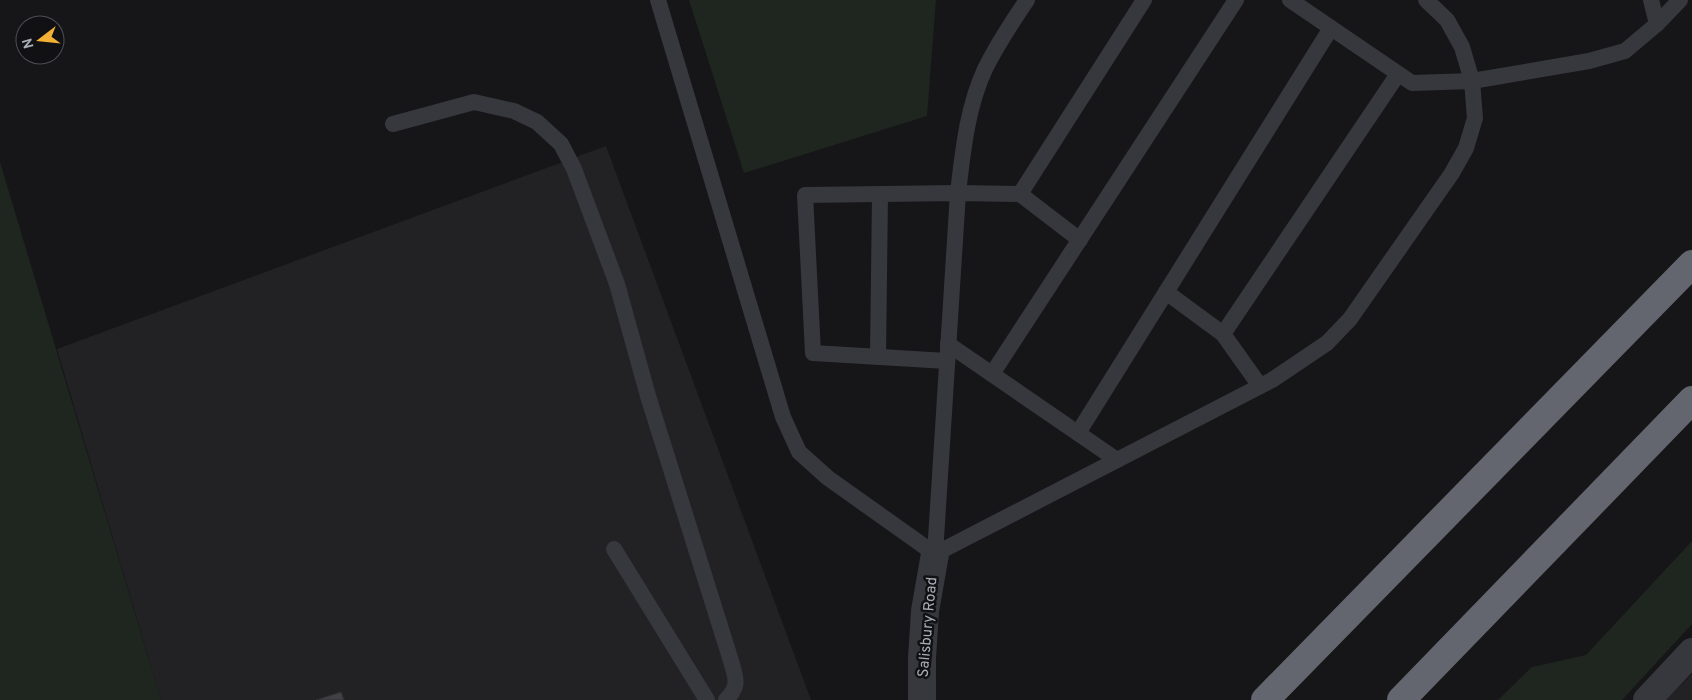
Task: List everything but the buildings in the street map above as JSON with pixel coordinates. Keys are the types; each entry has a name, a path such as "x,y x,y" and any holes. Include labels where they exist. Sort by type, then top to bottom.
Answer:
{"highway":[{"path":"1265,700 1692,264"},
{"path":"1401,700 1692,400"}],"street":[{"name":"Salisbury Road","path":"922,700 925,611 935,554"},
{"path":"1647,700 1689,660"}],"lane":[{"path":"658,0 782,417 799,452 828,478 935,554"},
{"path":"935,554 958,193 964,141 972,106 985,70 1003,37 1027,0"},
{"path":"1020,194 1144,0"},
{"path":"992,374 1236,0"},
{"path":"1290,0 1412,83 1472,81 1589,61 1625,51 1657,24 1680,0"},
{"path":"935,554 1260,386 1302,361 1327,343 1350,319 1452,173 1466,148 1475,118 1472,81 1462,48 1447,20 1426,0"},
{"path":"1651,0 1657,24"},
{"path":"1078,433 1331,28"},
{"path":"1223,334 1398,74"},
{"path":"393,124 474,102 522,114 538,122 561,144 574,169 616,284 648,396 736,677 736,687 726,700"},
{"path":"878,357 880,194"},
{"path":"947,361 813,353 805,195 1020,194 1080,240"},
{"path":"1166,292 1223,334 1260,386"},
{"path":"948,344 1117,460"},
{"path":"614,549 707,700"}],"shaded area":[{"path":"689,0 936,0 927,116 744,173"},
{"path":"606,146 811,700 161,700 57,349"},
{"path":"0,162 161,700 0,700"},
{"path":"1692,541 1692,624 1622,700 1498,700 1532,667 1586,655"},
{"path":"1692,674 1692,700 1666,700"}]}
